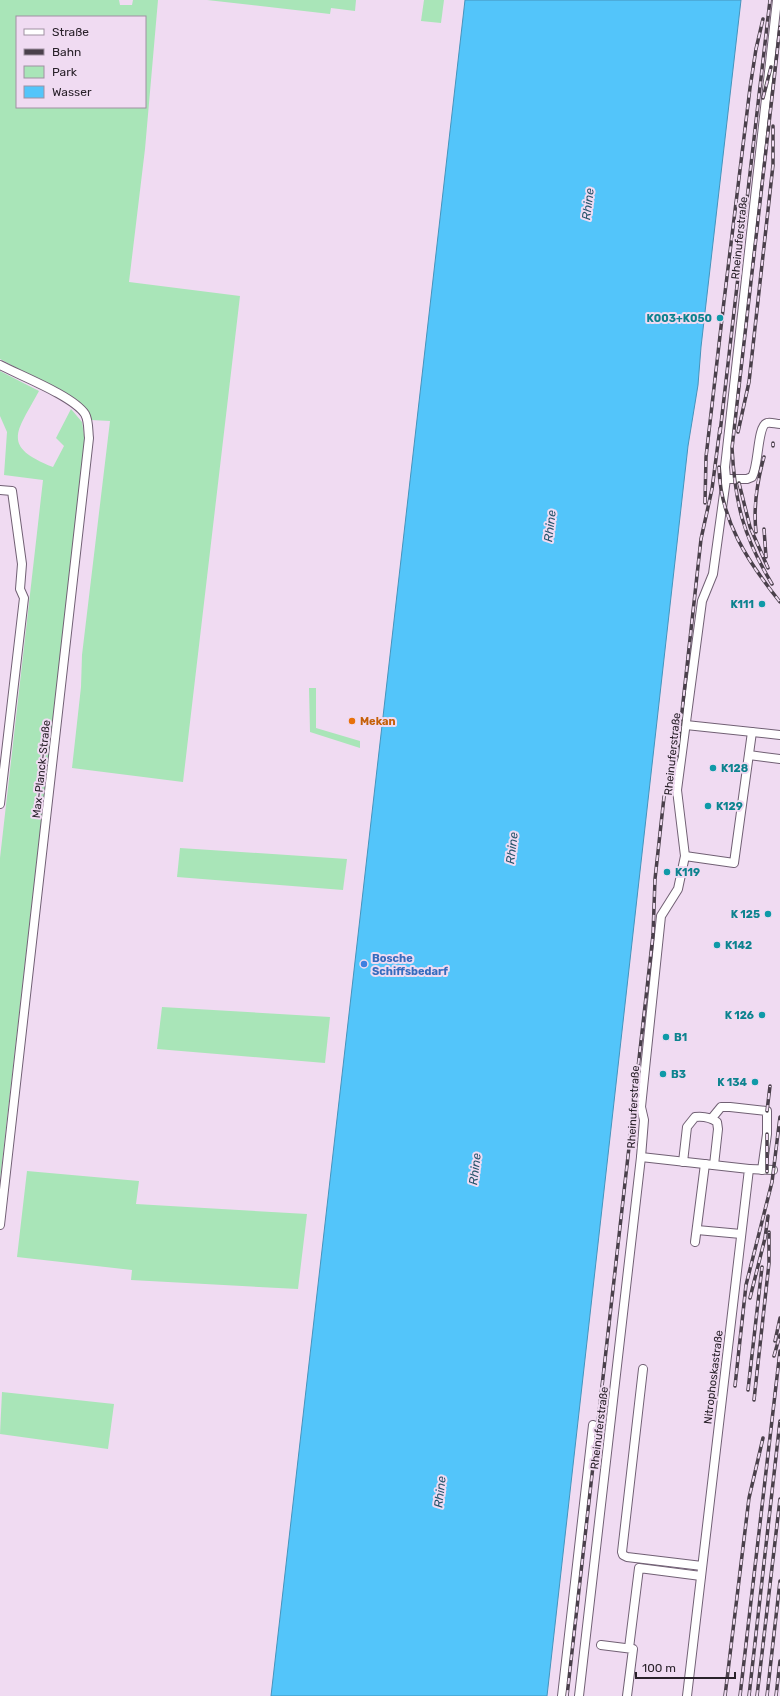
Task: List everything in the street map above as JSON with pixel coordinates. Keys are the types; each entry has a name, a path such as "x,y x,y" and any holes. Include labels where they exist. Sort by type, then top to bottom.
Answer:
{"street":[{"name":"Rheinuferstraße","path":"579,1696 641,1157 644,1120 641,1107 660,916 678,889 685,856 677,790 702,601 713,574 726,479 725,467 777,0"},
{"name":"Max-Planck-Straße","path":"0,365 62,396 80,409 88,421 89,438 0,1225"},
{"path":"726,479 747,479 752,477 757,464 760,432 763,426 768,423 780,424"},
{"path":"0,490 12,491 22,564 20,589 24,598 0,804"},
{"path":"686,725 780,735"},
{"path":"685,856 734,863 752,732"},
{"path":"749,756 780,759"},
{"path":"712,1118 721,1107 730,1106 767,1111 767,1134 762,1170"},
{"path":"683,1162 686,1132 690,1121 696,1117 712,1118 717,1122 718,1129 714,1165"},
{"path":"641,1157 749,1169 773,1170"},
{"path":"695,1242 705,1164"},
{"name":"Nitrophoskastraße","path":"687,1696 749,1169"},
{"path":"697,1230 741,1234"},
{"path":"643,1369 622,1552 623,1555 627,1557 702,1566"},
{"path":"562,1696 593,1425"},
{"path":"629,1648 640,1559"},
{"path":"639,1568 701,1576"},
{"path":"601,1645 633,1649 627,1696"}],"green space":[{"path":"0,0 119,0 120,5 132,5 133,0 158,0 145,149 129,282 240,296 183,782 72,768 81,687 82,655 110,421 91,420 77,400 0,359"},
{"path":"207,0 356,0 355,11 331,8 330,14"},
{"path":"424,0 444,0 441,23 421,21"},
{"path":"0,371 39,391 24,417 18,436 19,445 25,452 53,467 64,446 56,438 71,409 82,422 85,441 0,1180 0,858 43,480 4,475 7,432 0,416"},
{"path":"309,688 316,688 316,728 360,741 360,748 310,732"},
{"path":"180,848 347,859 343,890 177,877"},
{"path":"162,1007 330,1017 325,1063 157,1049"},
{"path":"27,1171 139,1181 136,1204 307,1214 298,1289 131,1280 132,1270 17,1257"},
{"path":"2,1392 114,1404 108,1449 0,1434"}],"water":[{"name":"Rhine","path":"465,0 741,0 701,347 698,385 688,446 547,1696 271,1696"}],"railway":[{"path":"720,433 770,0"},
{"path":"705,503 706,457 724,301 750,88 756,49 763,19"},
{"path":"772,584 754,550 742,519 735,486 732,448 780,27"},
{"path":"763,98 771,67"},
{"path":"738,432 749,382 773,165 773,126"},
{"path":"567,1696 653,935 655,879 664,797 677,757 701,539 712,489 720,428"},
{"path":"756,532 756,494 764,457"},
{"path":"719,467 724,505 730,522 747,556 780,602"},
{"path":"739,483 750,527 768,568"},
{"path":"764,529 766,557"},
{"path":"767,1111 770,1086"},
{"path":"735,1386 746,1285 772,1182 780,1117"},
{"path":"767,1134 767,1172"},
{"path":"750,1298 765,1238 768,1216"},
{"path":"754,1400 769,1263 769,1232"},
{"path":"748,1390 762,1267"},
{"path":"775,1341 780,1318"},
{"path":"774,1356 780,1335"},
{"path":"740,1696 780,1351"},
{"path":"749,1696 780,1421"},
{"path":"725,1696 749,1498 763,1438"},
{"path":"757,1696 780,1499"},
{"path":"767,1696 780,1581"},
{"path":"776,1696 780,1661"}],"place":[{"name":"K003+K050","path":"720,318"},
{"name":"K111","path":"762,604"},
{"name":"Mekan","path":"352,721"},
{"name":"K128","path":"713,768"},
{"name":"K129","path":"708,806"},
{"name":"K119","path":"667,872"},
{"name":"K 125","path":"768,914"},
{"name":"K142","path":"717,945"},
{"name":"Bosche Schiffsbedarf","path":"364,964"},
{"name":"K 126","path":"762,1015"},
{"name":"B1","path":"666,1037"},
{"name":"B3","path":"663,1074"},
{"name":"K 134","path":"755,1082"}]}
